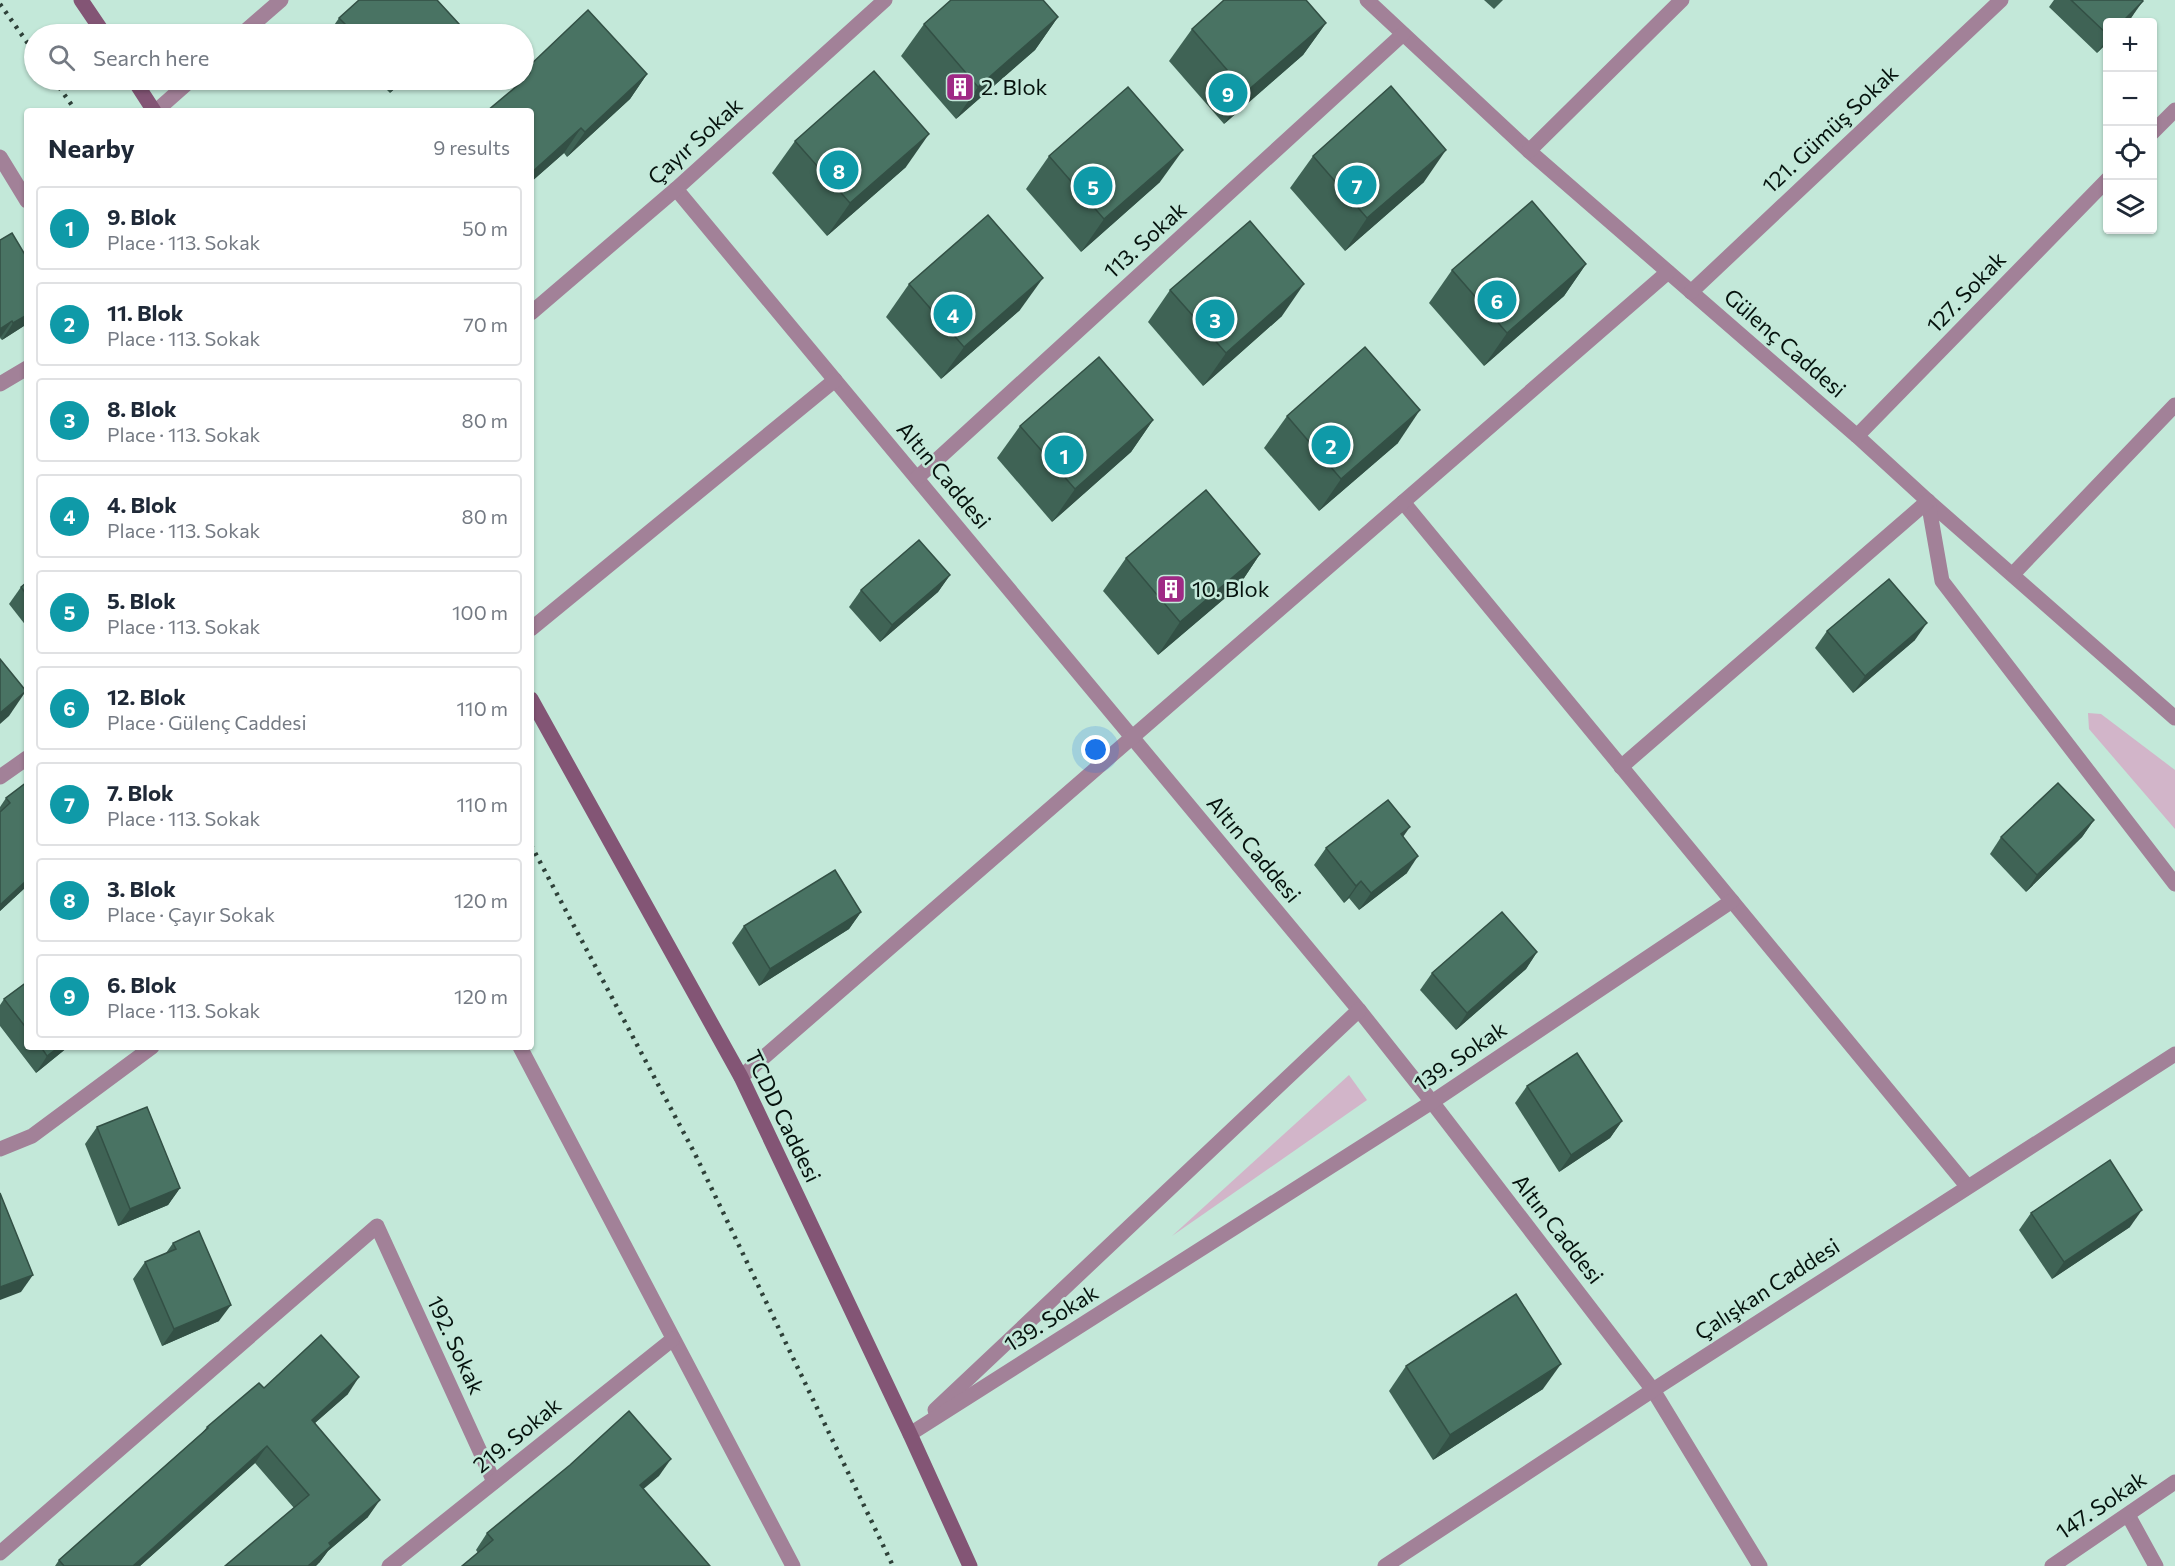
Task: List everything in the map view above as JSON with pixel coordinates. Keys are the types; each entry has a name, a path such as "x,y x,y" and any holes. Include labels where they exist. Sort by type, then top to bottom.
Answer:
{"main road":[{"path":"81,0 97,24"},
{"path":"141,90 153,108"},
{"name":"TCDD Caddesi","path":"534,704 741,1077 970,1566"}],"street":[{"path":"253,24 281,0"},
{"name":"Çayır Sokak","path":"534,310 676,189 885,0"},
{"name":"Gülenç Caddesi","path":"1367,0 1529,151 1857,436 2175,718"},
{"path":"1529,151 1682,0"},
{"name":"121. Gümüş Sokak","path":"1691,292 2001,0"},
{"name":"113. Sokak","path":"917,478 1403,34"},
{"path":"159,108 180,90"},
{"path":"2157,128 2175,110"},
{"path":"0,157 24,196"},
{"name":"127. Sokak","path":"1857,436 2107,180"},
{"name":"Altın Caddesi","path":"676,189 1359,1010 1432,1101 1653,1390 1760,1566"},
{"path":"741,1077 1668,272"},
{"path":"0,384 24,370"},
{"path":"534,627 835,380"},
{"path":"2013,574 2175,405"},
{"path":"1621,766 1928,501"},
{"path":"1928,501 1942,581 2175,884"},
{"path":"1403,502 1967,1186"},
{"path":"0,777 24,760"},
{"name":"139. Sokak","path":"910,1434 1432,1101 1732,901"},
{"name":"139. Sokak","path":"910,1434 1359,1010"},
{"path":"0,1149 32,1136 148,1050"},
{"path":"522,1050 793,1566"},
{"name":"Çalışkan Caddesi","path":"1385,1566 1967,1186 2175,1054"},
{"name":"192. Sokak","path":"0,1552 377,1226 494,1482"},
{"name":"219. Sokak","path":"389,1566 673,1339"},
{"name":"147. Sokak","path":"2052,1566 2175,1482"},
{"path":"2128,1515 2156,1566"}],"shaded area":[{"path":"2088,713 2101,714 2175,770 2175,829 2089,729"},
{"path":"1349,1075 1367,1100 1172,1236"}],"building":[{"path":"359,0 437,0 459,24 345,24 339,18"},
{"path":"951,0 1043,0 1058,17 978,87 924,24"},
{"path":"1224,0 1306,0 1326,23 1246,92 1192,29"},
{"path":"2071,0 2143,1 2126,18 2103,18 2103,30"},
{"path":"588,10 647,74 585,132 581,128 534,170 534,108 491,108 512,90 534,90 534,61"},
{"path":"874,71 929,134 850,203 795,141"},
{"path":"1391,86 1446,150 1367,218 1313,156"},
{"path":"1128,87 1183,150 1104,219 1049,156"},
{"path":"1532,201 1586,264 1507,333 1452,270"},
{"path":"988,215 1043,278 964,347 909,284"},
{"path":"1250,221 1304,284 1226,353 1170,290"},
{"path":"12,233 24,253 24,317 0,329 0,240"},
{"path":"1365,347 1420,410 1341,479 1287,416"},
{"path":"1099,357 1153,420 1075,489 1020,426"},
{"path":"1206,490 1260,554 1180,622 1126,558"},
{"path":"919,540 950,575 892,625 861,590"},
{"path":"1889,579 1927,623 1865,676 1827,631"},
{"path":"0,659 24,689 24,693 0,713"},
{"path":"2058,783 2094,820 2037,875 2001,837"},
{"path":"24,784 24,883 0,905 0,812 10,803 6,798"},
{"path":"1388,800 1410,827 1401,834 1418,856 1371,893 1361,881 1356,886 1326,848"},
{"path":"835,870 861,912 770,969 744,926"},
{"path":"1502,912 1537,952 1467,1013 1432,973"},
{"path":"24,984 24,1025 4,999"},
{"path":"43,1050 55,1050 47,1056"},
{"path":"1577,1053 1622,1121 1571,1155 1527,1086"},
{"path":"147,1107 180,1188 130,1209 97,1127"},
{"path":"2110,1160 2142,1210 2064,1262 2031,1213"},
{"path":"0,1193 33,1275 0,1287"},
{"path":"199,1231 231,1305 174,1329 145,1262 176,1249 173,1243"},
{"path":"1516,1294 1561,1364 1450,1435 1406,1366"},
{"path":"321,1335 359,1377 312,1420 380,1500 329,1543 331,1546 308,1566 225,1566 309,1495 267,1446 133,1566 64,1566 59,1560 207,1427 259,1383 264,1388"},
{"path":"629,1411 671,1459 640,1485 710,1566 462,1566 493,1540 487,1533 570,1465"}],"railway":[{"path":"0,4 24,38"},
{"path":"61,90 74,108"},
{"path":"534,851 695,1154 893,1566"}],"place":[{"name":"2. Blok","path":"960,87"},
{"name":"6. Blok","path":"1228,93"},
{"name":"3. Blok","path":"839,170"},
{"name":"7. Blok","path":"1357,185"},
{"name":"5. Blok","path":"1093,186"},
{"name":"12. Blok","path":"1497,300"},
{"name":"4. Blok","path":"953,314"},
{"name":"8. Blok","path":"1215,319"},
{"name":"11. Blok","path":"1331,445"},
{"name":"9. Blok","path":"1064,455"},
{"name":"10. Blok","path":"1171,589"}]}
